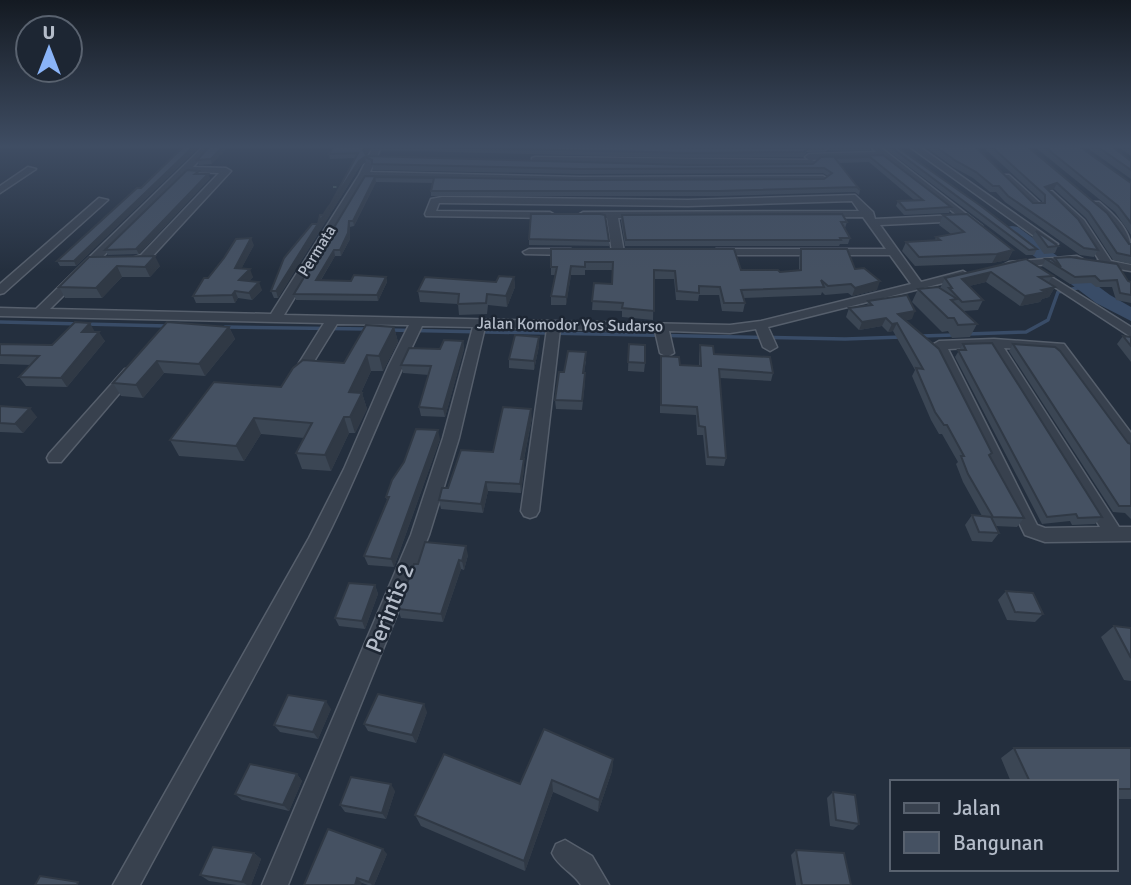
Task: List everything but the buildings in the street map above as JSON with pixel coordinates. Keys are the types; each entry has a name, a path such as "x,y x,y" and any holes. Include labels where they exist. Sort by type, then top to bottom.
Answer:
{"street":[{"path":"40,312 166,188"},
{"path":"92,262 143,260 210,188"},
{"name":"Permata","path":"276,317 356,188"},
{"path":"585,188 589,202"},
{"path":"830,188 838,198"},
{"path":"928,188 985,233"},
{"path":"973,188 1074,259"},
{"path":"1018,188 1036,205"},
{"path":"1049,193 1080,222 1108,265"},
{"path":"1084,195 1109,216 1131,247"},
{"path":"563,215 430,214 435,201 442,200 701,203 857,199 918,286"},
{"path":"0,290 103,200"},
{"path":"605,202 618,252"},
{"path":"577,215 966,218"},
{"path":"529,252 580,252"},
{"path":"605,252 632,252"},
{"path":"700,252 892,252"},
{"path":"1018,258 1131,333"},
{"path":"997,268 1018,258 1038,261 1074,259 1131,268"},
{"name":"Jalan Komodor Yos Sudarso","path":"0,312 40,312 174,323 276,317 414,329 664,338 730,329 766,337 918,286 970,274"},
{"path":"298,376 332,321"},
{"path":"126,885 315,543 352,469 414,329"},
{"name":"Perintis 2","path":"275,885 420,535 451,438 478,332"},
{"path":"530,511 553,333"},
{"path":"1122,534 1045,535 1031,530 938,346 943,343 994,343 1059,347 1131,444"},
{"path":"994,343 1122,534"},
{"path":"55,458 143,358"},
{"path":"565,853 583,865 596,885"}],"waterway":[{"path":"1012,231 1103,299 1131,315"},
{"path":"967,334 1026,332 1048,320 1058,292 1087,286"},
{"path":"0,322 167,326"},
{"path":"225,327 367,329"},
{"path":"389,330 845,339 902,337"},
{"path":"921,336 954,335"}]}
